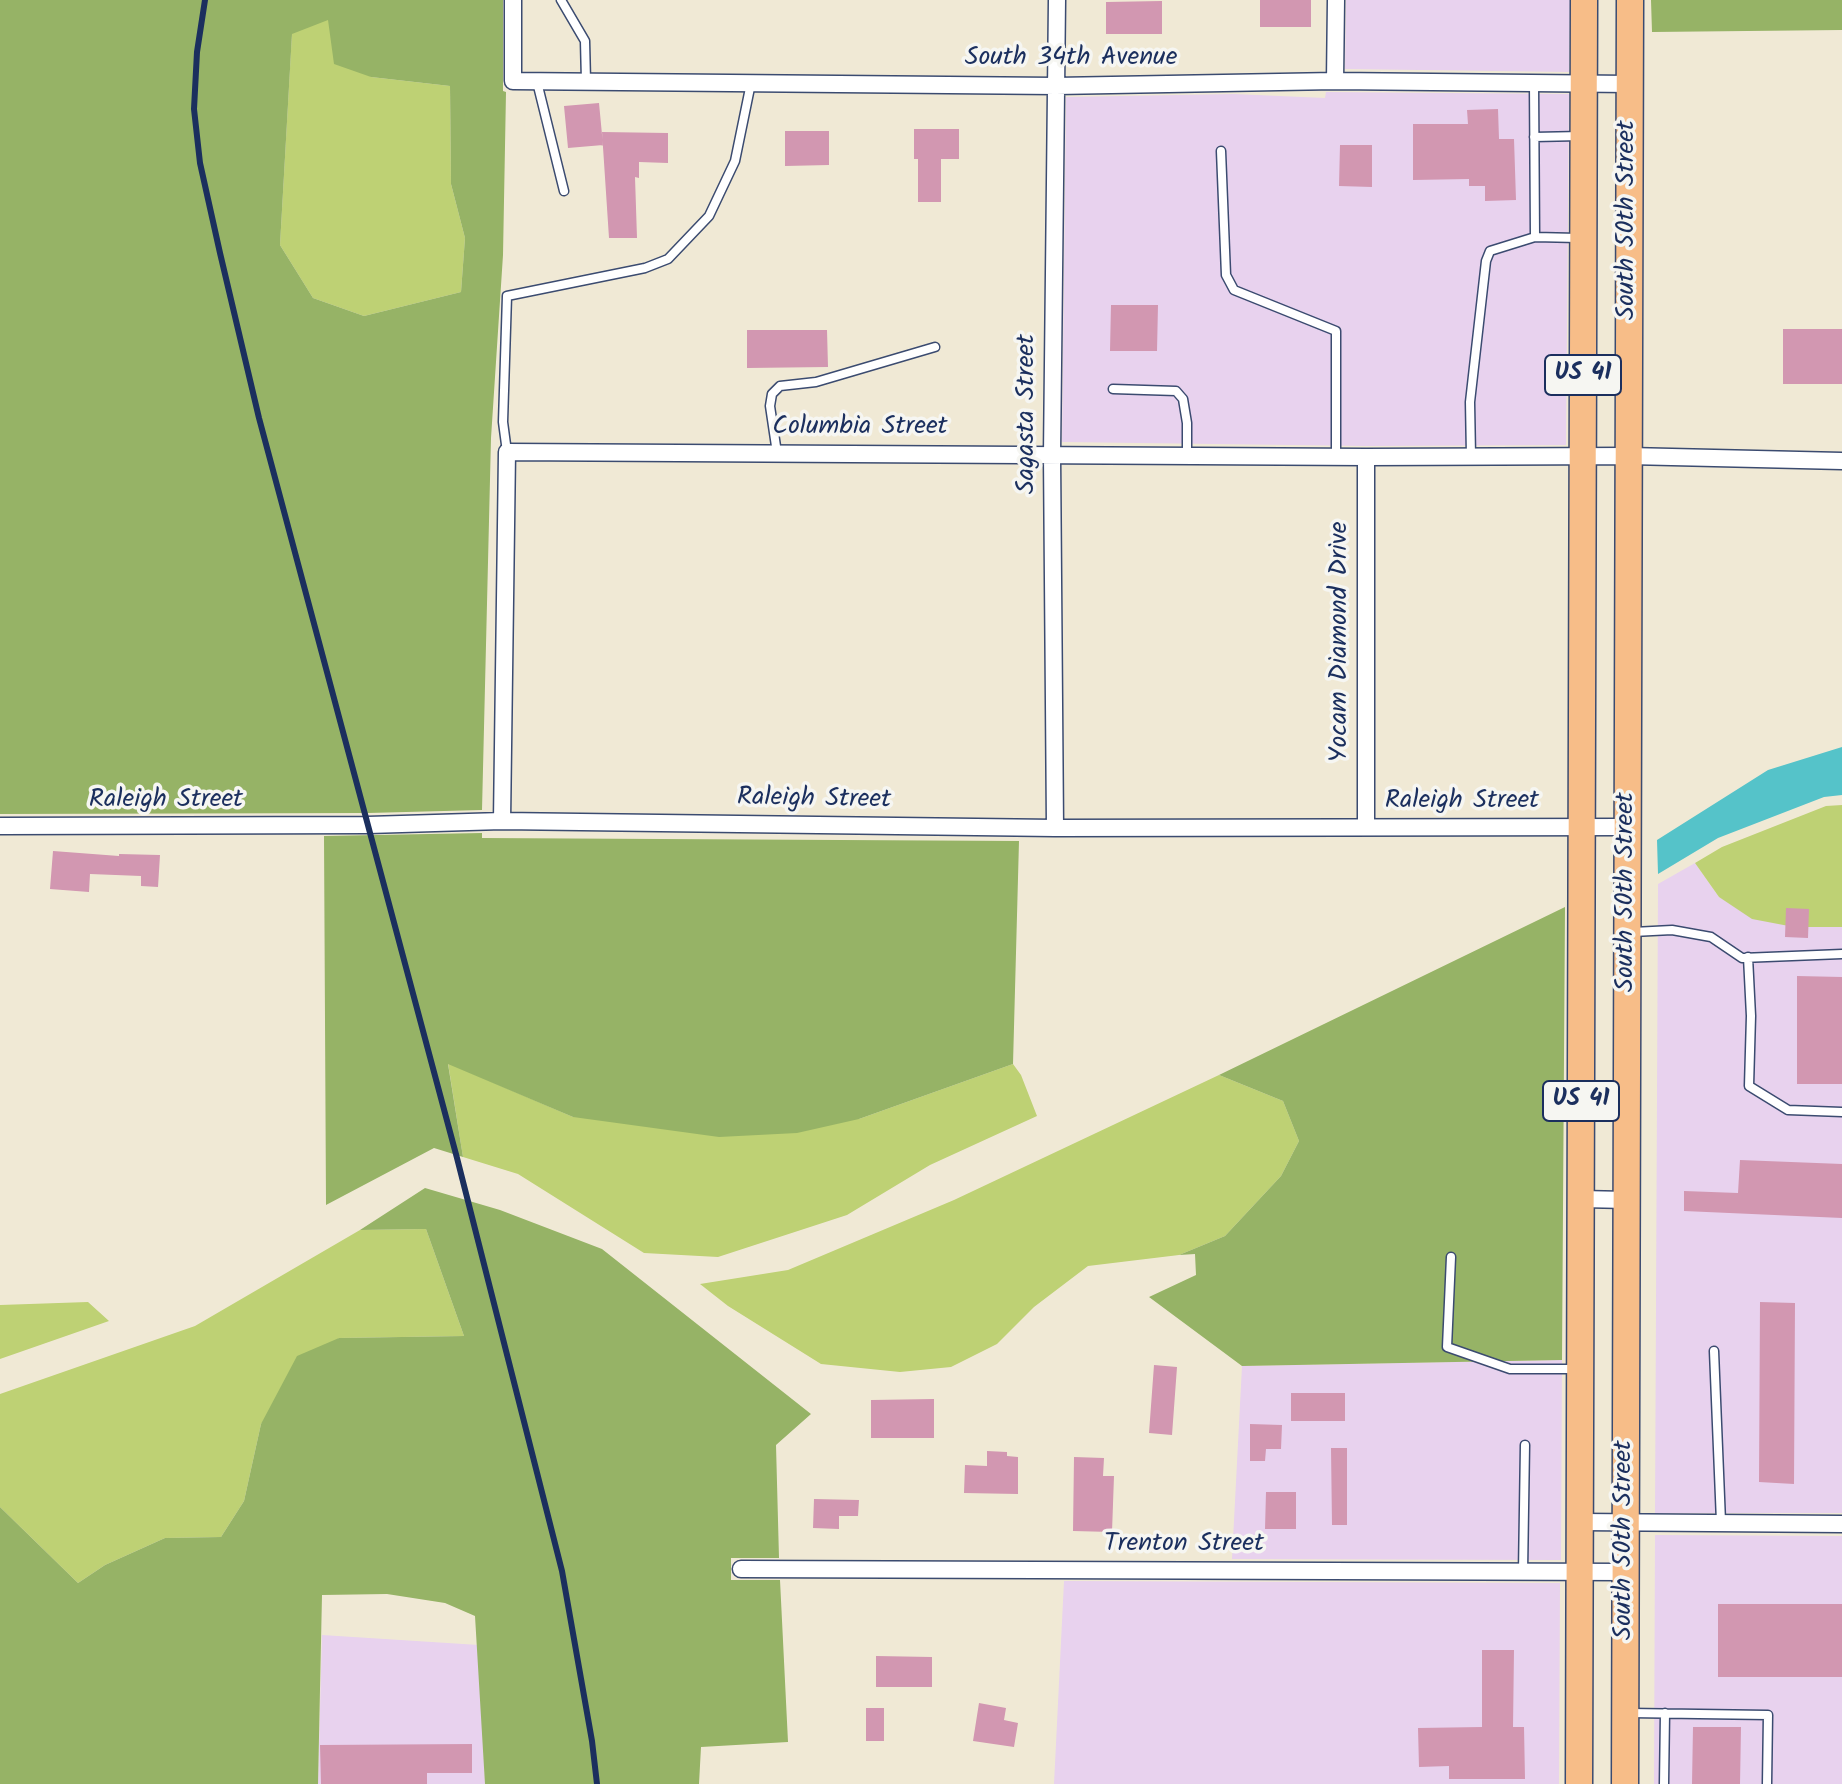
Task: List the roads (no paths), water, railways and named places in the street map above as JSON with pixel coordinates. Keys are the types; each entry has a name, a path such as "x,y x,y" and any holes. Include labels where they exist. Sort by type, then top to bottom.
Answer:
{"main road":[{"name":"South 50th Street","path":"1579,1784 1584,0"},
{"name":"South 50th Street","path":"1625,1784 1630,0"}],"street":[{"name":"South 34th Avenue","path":"513,0 513,81 1056,86 1335,81 1629,84"},
{"name":"Sagasta Street","path":"1055,828 1052,455 1057,0"},
{"path":"1335,81 1336,0"},
{"path":"502,821 507,452"},
{"name":"Columbia Street","path":"507,452 1629,456 1842,461"},
{"name":"Yocam Diamond Drive","path":"1366,457 1366,826"},
{"name":"Raleigh Street","path":"0,826 368,825 502,821 1055,828 1628,827"},
{"path":"1581,1199 1627,1200"},
{"path":"1580,1522 1842,1524"},
{"name":"Trenton Street","path":"741,1569 1626,1572"}],"lane":[{"path":"561,0 585,41 586,81"},
{"path":"537,81 564,191"},
{"path":"507,452 503,422 507,296 645,268 668,259 709,216 735,161 751,83"},
{"path":"1534,83 1535,237"},
{"path":"1534,137 1583,136"},
{"path":"1221,151 1226,275 1234,290 1336,331 1336,457"},
{"path":"1471,457 1470,402 1486,261 1490,251 1535,237 1583,238"},
{"path":"777,453 770,406 772,394 780,386 816,382 935,347"},
{"path":"1113,389 1176,391 1183,399 1187,456"},
{"path":"1628,932 1672,930 1711,937 1742,958 1842,954"},
{"path":"1748,957 1751,1016 1749,1086 1788,1110 1842,1112"},
{"path":"1451,1257 1447,1347 1510,1369 1580,1369"},
{"path":"1714,1351 1721,1524"},
{"path":"1523,1572 1525,1445"},
{"path":"1625,1712 1768,1715 1767,1784"},
{"path":"1664,1784 1665,1713"}],"water":[{"path":"1842,747 1842,795 1824,797 1718,838 1658,874 1657,840 1768,770"}],"railway":[{"path":"205,0 197,52 194,109 200,163 259,418 457,1158 562,1571 597,1784"}]}
